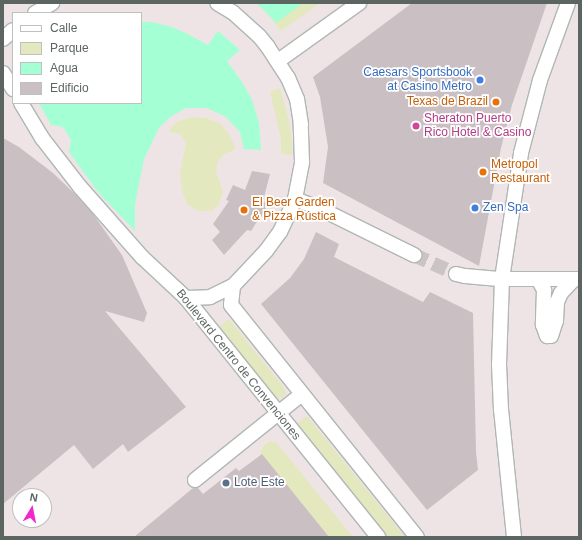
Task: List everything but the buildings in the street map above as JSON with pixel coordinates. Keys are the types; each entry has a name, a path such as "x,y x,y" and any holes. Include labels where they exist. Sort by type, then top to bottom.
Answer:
{"street":[{"path":"38,12 52,3"},
{"path":"186,298 210,297 233,286 266,251 280,232 295,199 302,162 301,124 297,99 288,78 278,60 259,36 232,12 217,3"},
{"path":"278,60 359,3"},
{"path":"514,537 501,410 499,365 502,279 521,153 540,80 568,3"},
{"path":"3,73 12,87"},
{"name":"Boulevard Centro de Convenciones","path":"22,104 42,138 80,187 142,257 186,298 378,537"},
{"path":"295,199 323,210 414,255"},
{"path":"456,274 502,279 577,278"},
{"path":"538,279 544,290 543,325 549,336 556,321 557,302 561,293 577,278"},
{"path":"233,286 231,305 417,537"},
{"path":"195,480 302,394"}],"green space":[{"path":"256,3 320,3 281,31 266,12"},
{"path":"280,88 289,120 292,155 281,154 281,139 270,92"},
{"path":"191,117 206,118 221,124 229,134 235,146 235,150 226,153 218,161 216,171 223,192 219,204 212,211 198,211 187,204 182,191 180,173 186,143 180,134 168,131 177,122"},
{"path":"229,319 285,389 286,395 276,398 219,327"},
{"path":"307,416 405,537 387,537 296,425"},
{"path":"271,441 277,443 353,537 325,537 260,457 260,452 266,443"}],"water":[{"path":"256,3 303,3 276,23"},
{"path":"142,22 151,22 172,27 208,45 218,31 240,50 227,61 242,82 252,100 259,123 261,150 244,149 240,132 226,117 207,108 186,108 170,117 159,128 144,159 135,204 135,231 98,192 69,152 71,140 63,127 51,125 40,104 142,104"}],"tunnel":[{"path":"414,255 456,274"}],"place":[{"name":"Caesars Sportsbook at Casino Metro","path":"480,80"},
{"name":"Texas de Brazil","path":"496,102"},
{"name":"Sheraton Puerto Rico Hotel & Casino","path":"416,126"},
{"name":"Metropol Restaurant","path":"483,172"},
{"name":"Zen Spa","path":"475,208"},
{"name":"El Beer Garden & Pizza Rústica","path":"244,210"},
{"name":"Lote Este","path":"226,483"}]}
